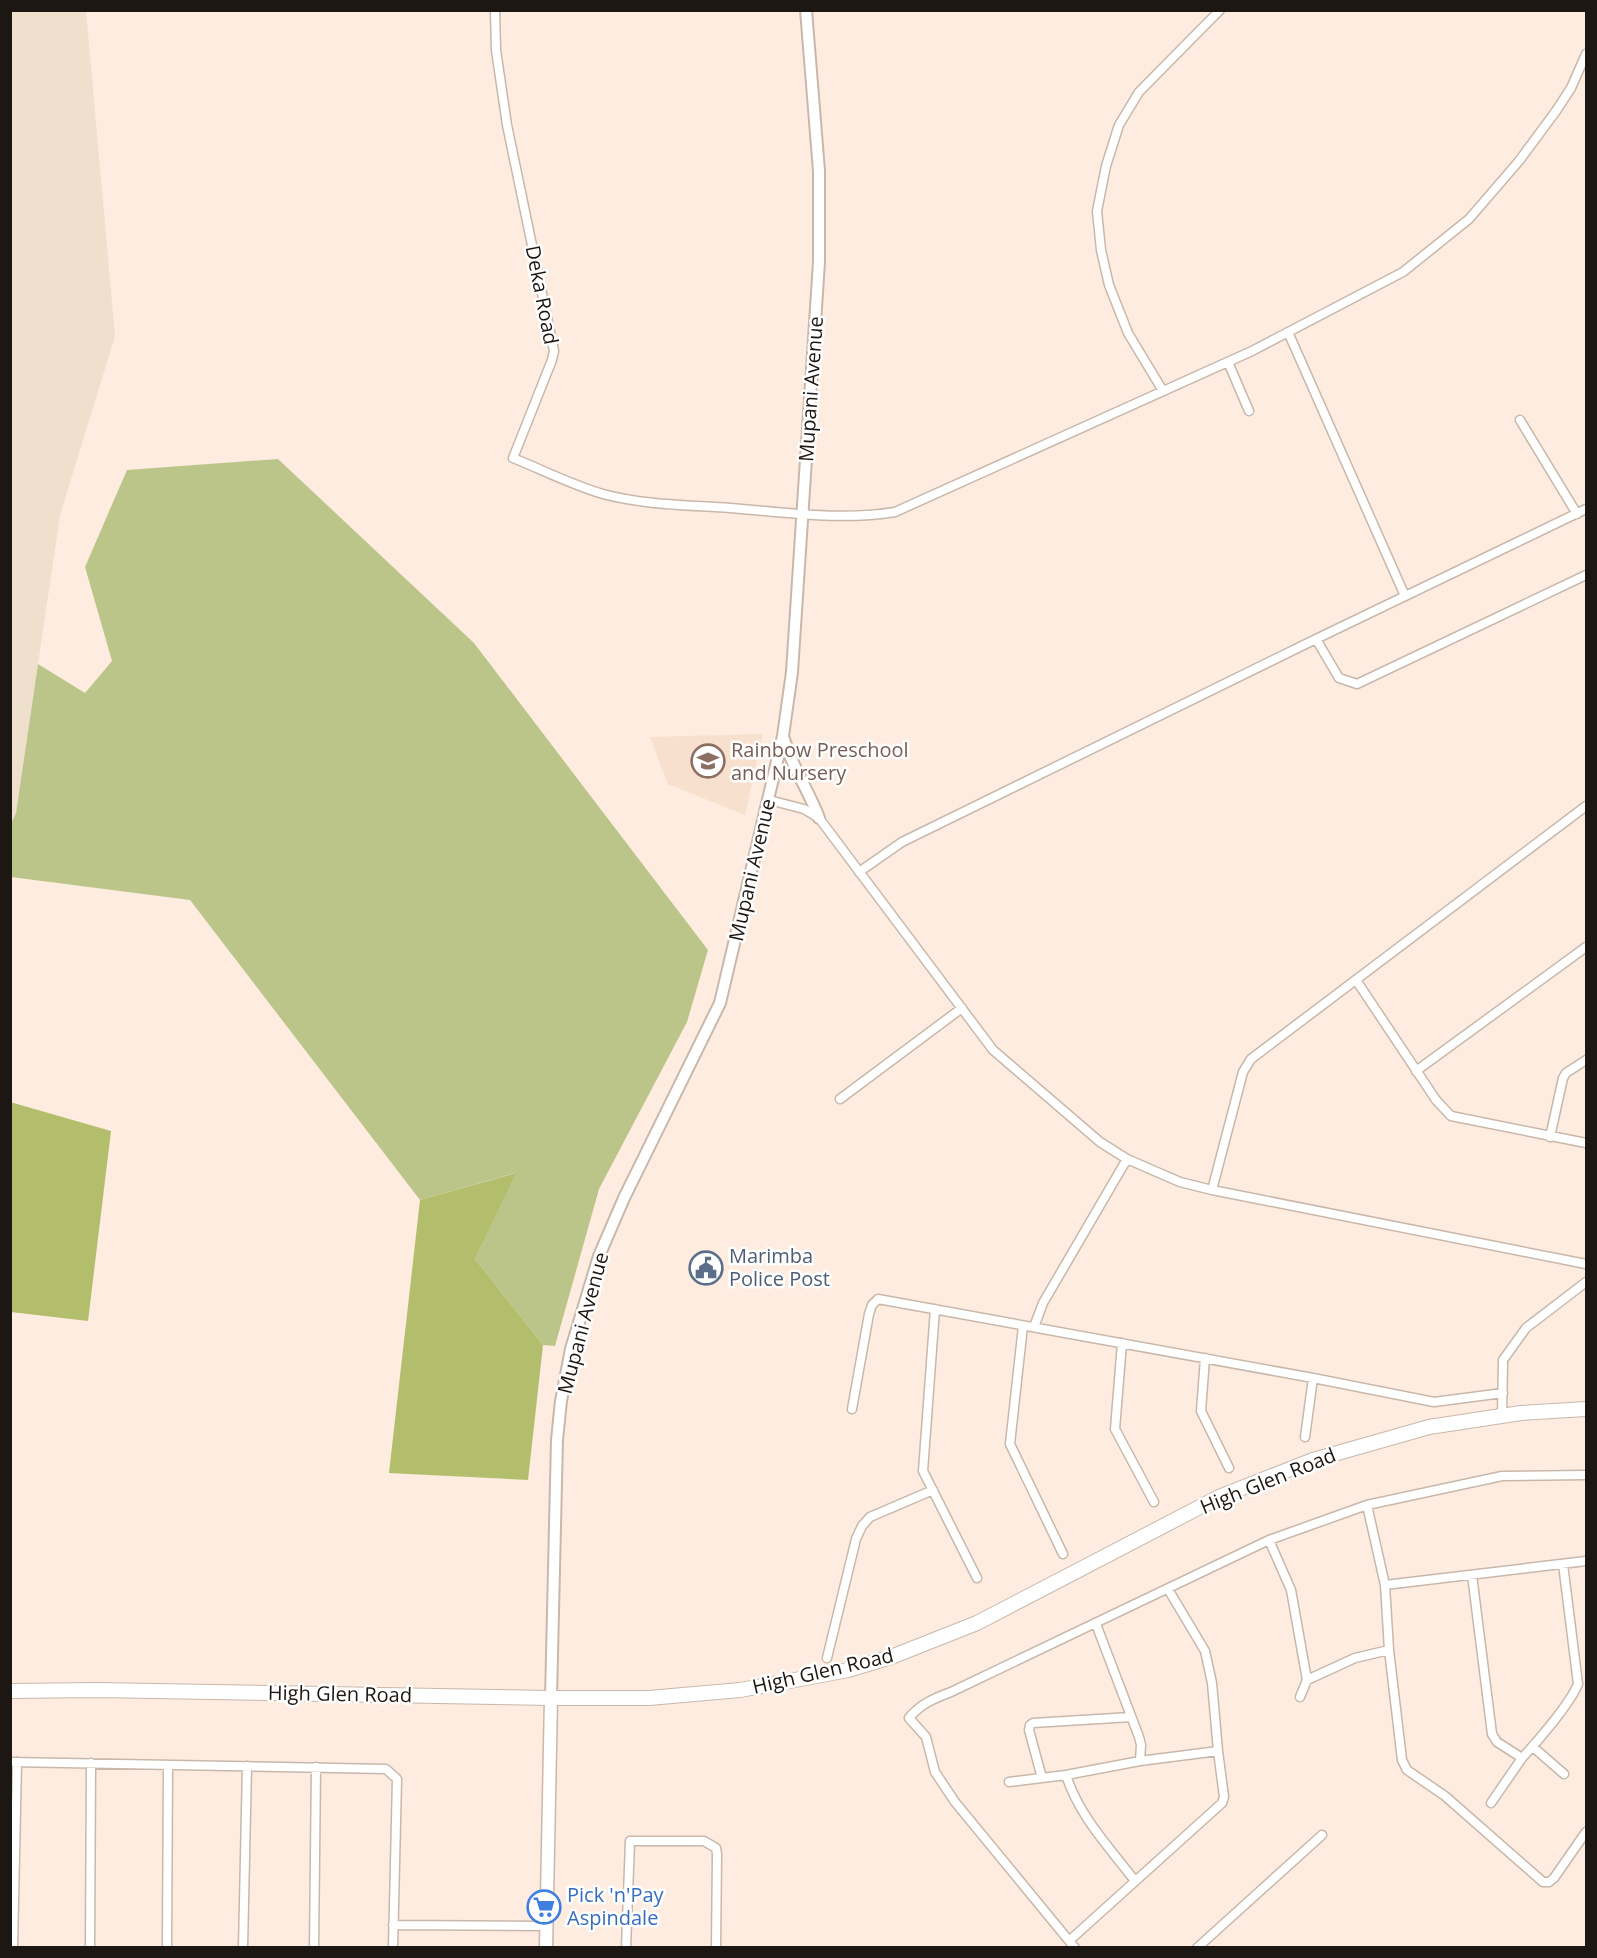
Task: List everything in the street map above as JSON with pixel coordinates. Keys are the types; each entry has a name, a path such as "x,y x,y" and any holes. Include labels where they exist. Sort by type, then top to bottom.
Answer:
{"main road":[{"name":"High Glen Road","path":"10,1692 97,1690 649,1698 740,1690 848,1670 891,1657 977,1623 1219,1497 1303,1464 1429,1427 1502,1416 1587,1408"},
{"path":"546,1947 551,1698"}],"street":[{"name":"Deka Road","path":"495,10 496,50 507,125 554,351 513,458 585,488 637,502 802,514"},
{"name":"Mupani Avenue","path":"551,1698 557,1440 561,1401 571,1349 599,1256 624,1198 720,1002 783,736 792,672 819,262 819,171 806,10"},
{"path":"1162,392 1128,333 1109,285 1101,250 1097,211 1106,166 1119,125 1139,92 1214,12"},
{"path":"802,514 895,512 1228,362 1403,272 1469,219 1519,161 1571,88 1587,54"},
{"path":"1287,332 1405,596"},
{"path":"1228,362 1249,411"},
{"path":"1520,420 1577,514"},
{"path":"859,872 902,842 1587,509"},
{"path":"1316,639 1339,678 1357,684 1587,575"},
{"path":"783,736 790,759 811,797 819,818 993,1050 1100,1142 1127,1159 1180,1182 1587,1264"},
{"path":"769,800 804,810 819,818"},
{"path":"1212,1190 1246,1066 1251,1059 1587,806"},
{"path":"1416,1071 1587,946"},
{"path":"1356,980 1436,1100 1451,1116 1587,1143"},
{"path":"840,1099 962,1008"},
{"path":"1550,1137 1563,1078 1566,1073 1587,1060"},
{"path":"1034,1327 1043,1303 1127,1159"},
{"path":"1502,1416 1503,1360 1526,1328 1587,1282"},
{"path":"852,1409 869,1314 872,1305 878,1299 1434,1402 1503,1393"},
{"path":"935,1309 923,1471 977,1578"},
{"path":"1023,1326 1010,1444 1063,1554"},
{"path":"1122,1343 1115,1429 1154,1502"},
{"path":"1205,1358 1201,1411 1228,1468"},
{"path":"1305,1437 1313,1378"},
{"path":"1168,1589 1205,1651 1212,1683 1224,1797 1222,1803 1136,1881 1072,1944 955,1802 935,1772 926,1737 909,1718 916,1709 936,1697 1096,1624 1168,1589 1269,1540 1367,1505 1502,1476 1587,1475"},
{"path":"827,1658 856,1539 862,1526 870,1517 933,1490"},
{"path":"1367,1505 1385,1585 1389,1650 1402,1760 1407,1770 1445,1796 1544,1882 1549,1882 1554,1878 1587,1832"},
{"path":"1269,1540 1291,1590 1307,1680 1300,1697"},
{"path":"1385,1585 1587,1561"},
{"path":"1491,1803 1578,1684 1563,1564"},
{"path":"1472,1575 1492,1734 1497,1742 1522,1758"},
{"path":"1096,1624 1141,1745 1140,1761"},
{"path":"1307,1680 1355,1658 1389,1650"},
{"path":"1042,1778 1029,1730 1030,1725 1131,1717"},
{"path":"1533,1747 1564,1774"},
{"path":"1009,1782 1218,1751"},
{"path":"13,1947 14,1762 386,1769 397,1779 393,1947"},
{"path":"90,1947 91,1763"},
{"path":"167,1947 168,1765"},
{"path":"243,1947 247,1766"},
{"path":"314,1947 316,1767"},
{"path":"1066,1775 1071,1790 1088,1821 1136,1881"},
{"path":"1197,1947 1322,1835"},
{"path":"626,1947 630,1841 704,1841 716,1848 717,1854 716,1947"},
{"path":"393,1925 546,1926"}],"shaded area":[{"path":"11,11 86,11 115,336 60,515 16,813 11,824"},
{"name":"Rainbow Preschool and Nursery","path":"763,734 745,815 668,784 650,737"}],"green space":[{"path":"278,459 474,643 708,950 687,1022 599,1189 555,1346 543,1345 475,1259 515,1173 420,1200 190,900 11,877 11,824 16,813 38,664 85,693 112,661 85,567 127,470"},
{"path":"10,1102 111,1131 88,1321 11,1312"},
{"path":"516,1173 475,1259 543,1345 528,1480 389,1473 420,1200"}],"place":[{"name":"Rainbow Preschool and Nursery","path":"708,761"},
{"name":"Marimba Police Post","path":"706,1268"},
{"name":"Pick 'n'Pay Aspindale","path":"544,1907"}]}
